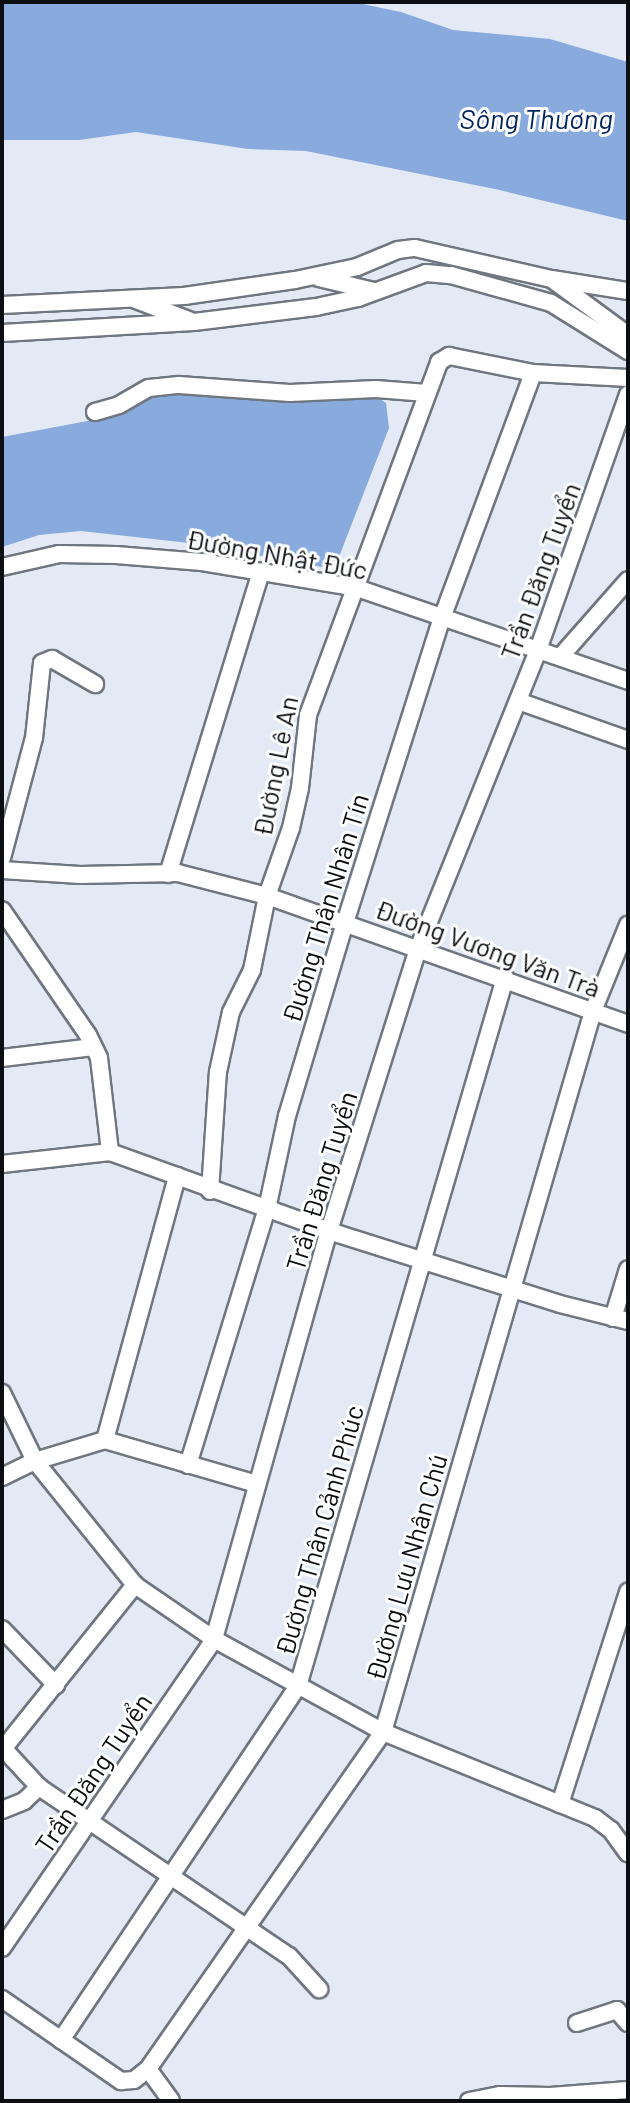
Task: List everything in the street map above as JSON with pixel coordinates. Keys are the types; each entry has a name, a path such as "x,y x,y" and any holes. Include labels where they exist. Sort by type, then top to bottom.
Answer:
{"street":[{"path":"2,305 184,296 317,277 357,267 398,250 415,248 552,279 628,291"},
{"path":"2,333 194,322 316,307 426,273 451,275 551,303 628,351"},
{"path":"317,277 374,291"},
{"path":"552,279 628,335"},
{"path":"130,298 194,322"},
{"path":"2,324 26,332"},
{"name":"Đường Lê An","path":"210,1191 218,1072 231,1012 252,970 267,896 291,828 300,788 308,715 439,362 449,356 533,373"},
{"path":"533,373 628,378"},
{"name":"Đường Thân Nhân Tín","path":"188,1465 267,1209 287,1116 345,923 442,618 533,373"},
{"path":"95,412 119,405 149,388 179,385 290,393 376,389 427,393"},
{"name":"Trần Đăng Tuyển","path":"2,1948 214,1639 329,1231 418,949 538,650 628,394"},
{"name":"Đường Nhật Đức","path":"2,567 79,553 202,562 357,588 628,681"},
{"path":"168,874 261,572"},
{"path":"561,656 628,580"},
{"path":"2,858 34,738 42,663 52,659 95,684"},
{"path":"518,701 628,740"},
{"name":"Đường Vương Văn Trà","path":"2,870 80,875 168,874 267,896 628,1024"},
{"path":"2,910 99,1058 110,1152"},
{"name":"Đường Lưu Nhân Chú","path":"148,2069 383,1732 593,1011 628,925"},
{"name":"Đường Thân Cảnh Phúc","path":"61,2040 298,1686 505,978"},
{"path":"2,1058 93,1047"},
{"path":"2,1164 110,1152 210,1191 329,1231 560,1304 621,1320 628,1269"},
{"path":"105,1440 177,1176"},
{"path":"2,1393 35,1461 135,1585 214,1639 383,1732 603,1824 628,1853"},
{"path":"2,1477 35,1461 105,1440 256,1484"},
{"path":"135,1585 2,1748 39,1787 289,1956 319,1989"},
{"path":"560,1804 627,1597"},
{"path":"2,1629 56,1685"},
{"path":"2,1810 18,1805 39,1787"},
{"path":"2,1999 121,2081 134,2080 148,2069 171,2101"},
{"path":"577,2023 617,2010 628,2023"},
{"path":"469,2101 500,2095 568,2098 628,2090"}],"water":[{"name":"Sông Thương","path":"2,2 353,2 401,12 453,30 550,39 628,62 628,221 495,189 306,151 248,149 136,132 79,140 2,140"},
{"path":"180,393 351,395 377,397 386,403 389,428 337,562 322,567 198,544 81,531 39,535 2,547 2,437 109,417 150,396"}]}
